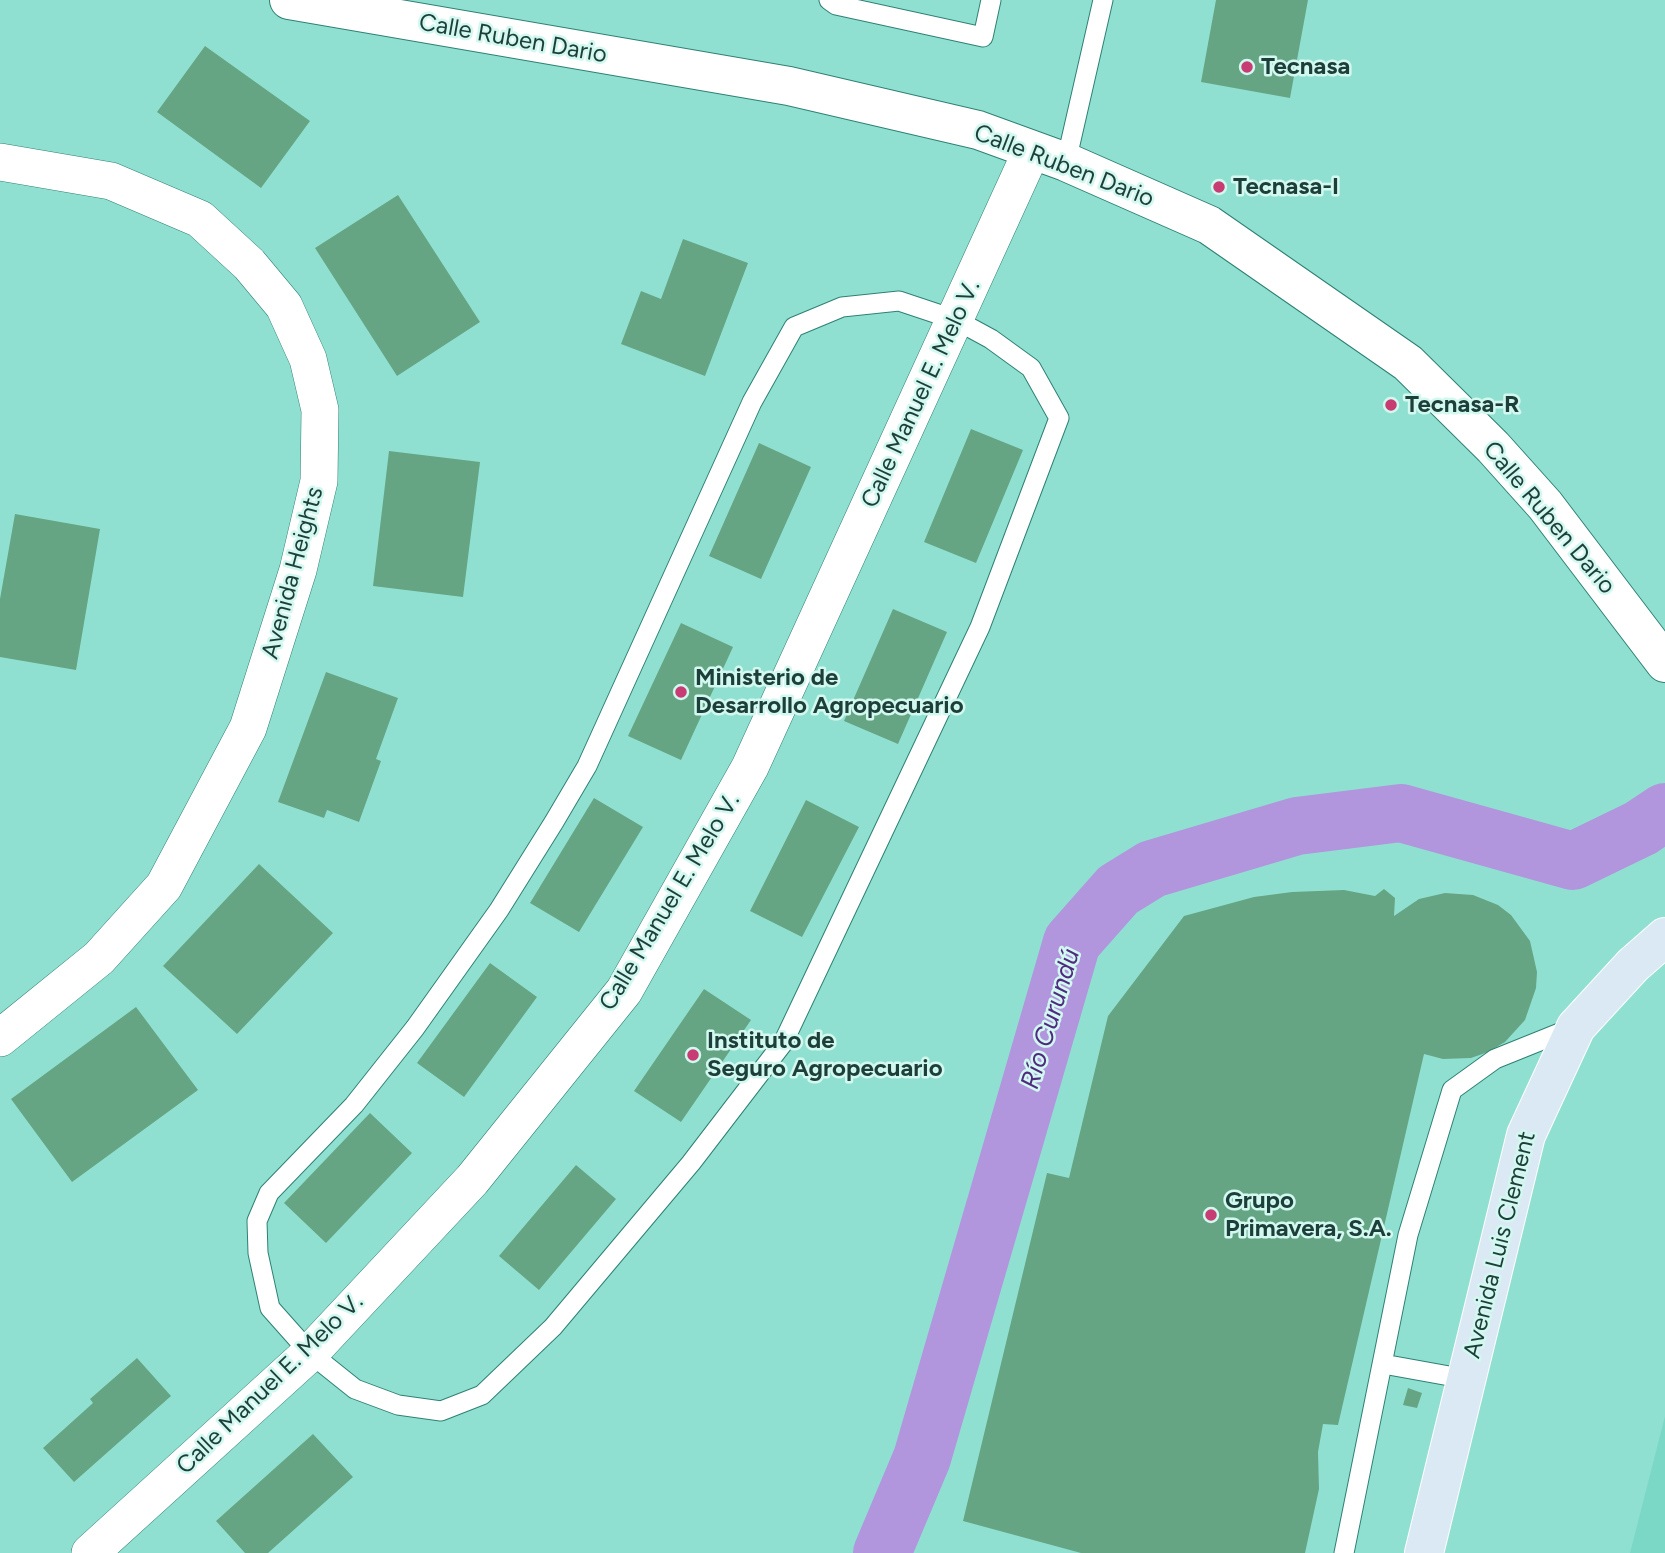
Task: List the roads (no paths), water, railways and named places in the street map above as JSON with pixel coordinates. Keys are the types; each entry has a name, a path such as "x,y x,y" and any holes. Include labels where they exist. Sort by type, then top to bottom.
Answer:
{"main road":[{"name":"Avenida Luis Clement","path":"1424,1553 1526,1135 1576,1027 1633,965 1665,937"}],"street":[{"name":"Calle Ruben Dario","path":"289,0 789,86 978,130 1049,156 1209,225 1408,363 1493,447 1545,505 1665,663"},
{"name":"Calle Manuel E. Melo V.","path":"90,1553 310,1353 471,1180 624,991 750,767 956,320 1049,156"},
{"name":"Avenida Heights","path":"0,162 111,181 200,219 249,264 284,306 308,359 320,410 319,481 298,570 248,728 164,886 99,958 0,1038"}],"lane":[{"path":"829,0 836,5 984,37 991,0"},
{"path":"1049,156 1103,0"},
{"path":"899,301 956,320 991,339 1031,368 1059,418 980,627 783,1043 691,1163 553,1327 482,1395 441,1410 398,1405 355,1389 310,1353 270,1308 258,1253 257,1221 269,1193 354,1105 415,1028 499,910 554,822 587,766 752,402 794,327 842,307 899,301"},
{"path":"1344,1553 1408,1235 1452,1090 1495,1059 1576,1027"},
{"path":"1383,1364 1466,1379"}],"waterway":[{"name":"Río Curundú","path":"882,1553 922,1458 1072,942 1118,890 1152,869 1297,826 1401,813 1573,861 1641,828 1665,812"}],"place":[{"name":"Tecnasa","path":"1247,67"},
{"name":"Tecnasa-I","path":"1219,187"},
{"name":"Tecnasa-R","path":"1391,405"},
{"name":"Ministerio de Desarrollo Agropecuario","path":"681,692"},
{"name":"Instituto de Seguro Agropecuario","path":"693,1055"},
{"name":"Grupo Primavera, S.A.","path":"1211,1215"}]}
